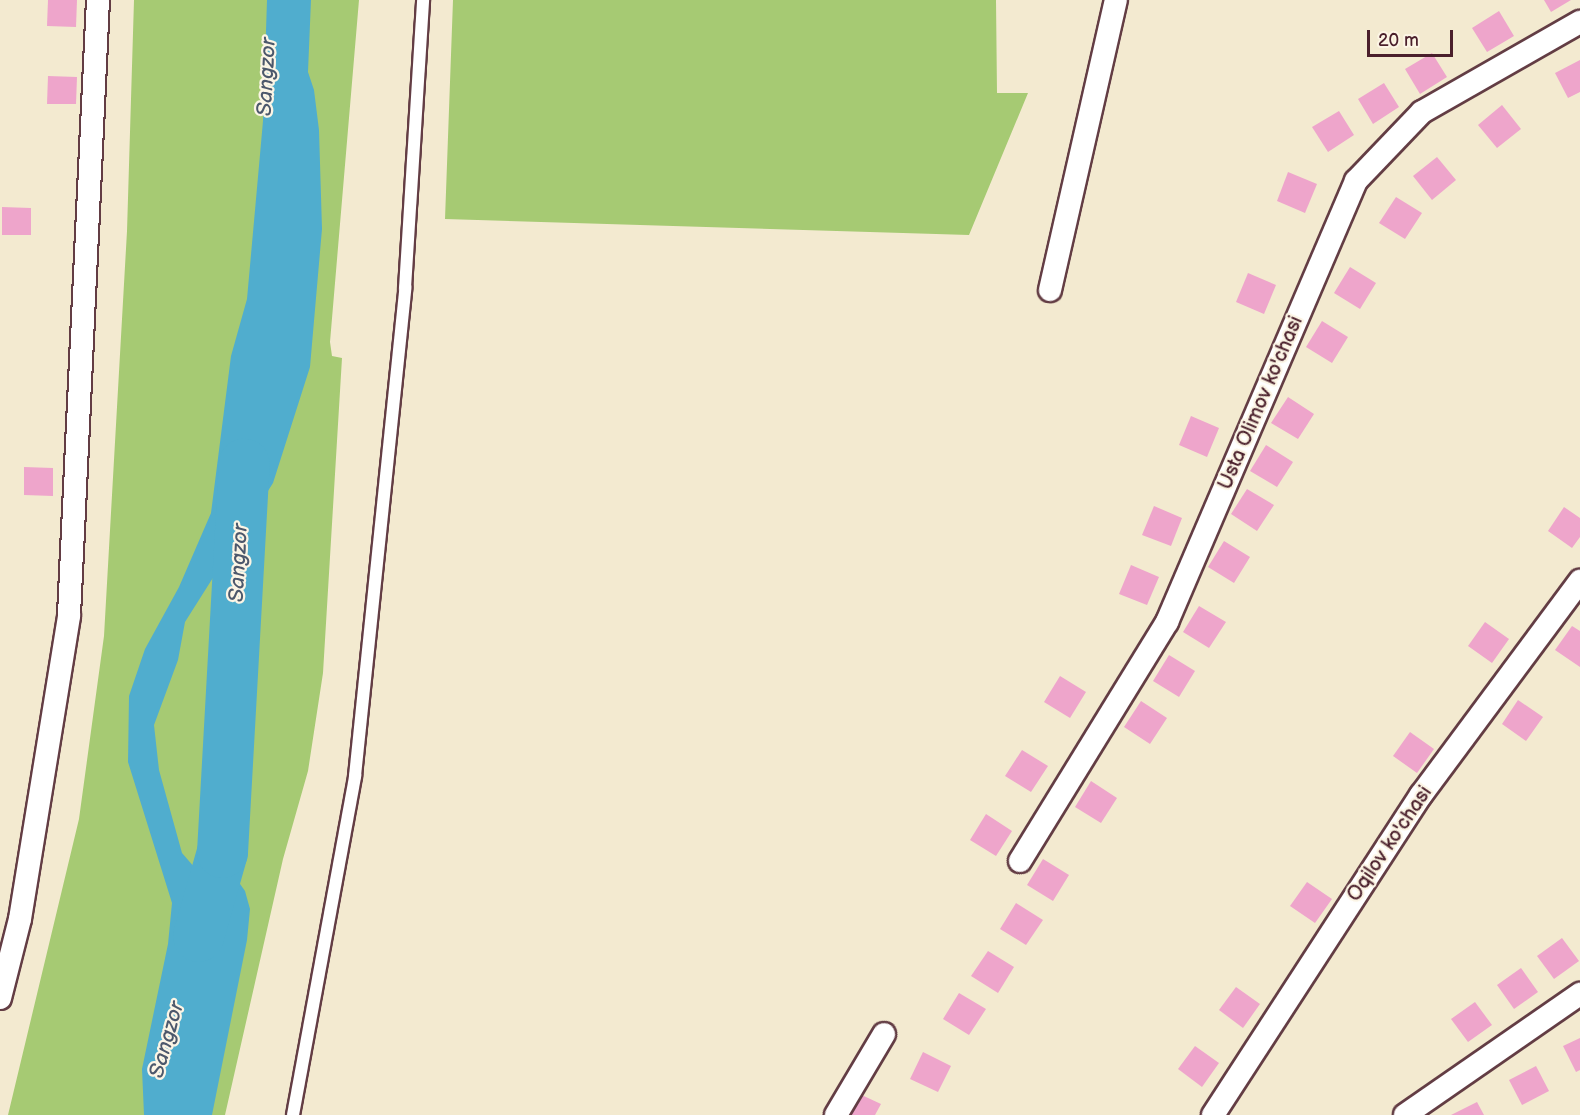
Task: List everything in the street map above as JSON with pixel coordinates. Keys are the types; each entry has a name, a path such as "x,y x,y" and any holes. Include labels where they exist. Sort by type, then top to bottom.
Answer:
{"street":[{"path":"0,998 20,919 69,615 98,0"},
{"path":"1050,290 1116,0"},
{"name":"Usta Olimov ko'chasi","path":"1020,861 1167,622 1356,181 1422,112 1580,22"},
{"name":"Oqilov ko'chasi","path":"1213,1115 1421,795 1580,582"},
{"path":"1405,1115 1580,994"},
{"path":"836,1115 884,1034"}],"lane":[{"path":"293,1115 355,776 405,288 423,0"}],"green space":[{"path":"134,0 359,0 330,342 332,356 342,358 323,673 308,771 283,859 225,1115 8,1115 79,819 104,636 127,231"},
{"path":"453,0 996,0 997,93 1028,93 969,235 445,219"}],"water":[{"path":"267,0 311,0 308,72 314,90 319,130 322,229 310,367 273,483 185,622 178,660 154,725 159,770 182,853 195,868 233,874 245,891 250,909 247,940 212,1115 144,1115 142,1069 168,944 172,903 128,762 129,696 145,649 179,587 211,513 231,356 247,299 263,121"}],"building":[{"path":"48,0 77,0 76,27 47,26"},
{"path":"1544,0 1571,0 1551,12"},
{"path":"1499,11 1514,36 1487,52 1472,28"},
{"path":"1432,53 1447,77 1420,94 1405,69"},
{"path":"1580,60 1580,92 1568,98 1555,73"},
{"path":"48,76 77,77 76,104 47,104"},
{"path":"1384,83 1399,107 1373,124 1358,99"},
{"path":"1502,105 1521,129 1497,148 1478,125"},
{"path":"1339,111 1354,135 1328,152 1312,127"},
{"path":"1437,157 1456,180 1432,200 1413,176"},
{"path":"1288,172 1317,184 1305,213 1277,201"},
{"path":"1396,197 1422,213 1405,239 1379,223"},
{"path":"2,207 31,208 31,235 2,235"},
{"path":"1350,267 1376,283 1360,309 1334,293"},
{"path":"1248,273 1276,285 1264,314 1236,302"},
{"path":"1322,321 1348,337 1332,363 1306,347"},
{"path":"1288,397 1314,414 1298,439 1271,423"},
{"path":"1191,416 1219,428 1207,457 1179,445"},
{"path":"1266,445 1293,462 1277,487 1250,471"},
{"path":"24,467 53,468 53,496 24,495"},
{"path":"1247,489 1274,505 1257,531 1231,514"},
{"path":"1154,506 1182,518 1171,546 1142,535"},
{"path":"1564,507 1580,518 1580,537 1572,548 1548,531"},
{"path":"1224,541 1250,557 1234,583 1208,567"},
{"path":"1131,565 1159,577 1147,605 1119,594"},
{"path":"1199,606 1226,622 1209,648 1183,632"},
{"path":"1485,622 1509,639 1492,663 1468,646"},
{"path":"1572,626 1580,631 1580,667 1555,650"},
{"path":"1169,655 1195,671 1179,697 1153,681"},
{"path":"1060,676 1086,692 1070,718 1044,702"},
{"path":"1518,700 1543,717 1526,741 1502,724"},
{"path":"1141,701 1167,718 1150,744 1124,727"},
{"path":"1410,732 1434,749 1417,773 1393,756"},
{"path":"1022,750 1048,766 1031,792 1005,776"},
{"path":"1091,781 1117,798 1101,823 1075,807"},
{"path":"986,814 1012,831 996,856 970,840"},
{"path":"1043,859 1069,875 1053,901 1027,885"},
{"path":"1307,882 1332,899 1315,923 1290,906"},
{"path":"1016,903 1043,920 1026,945 1000,929"},
{"path":"1562,938 1579,961 1554,979 1537,956"},
{"path":"988,951 1014,967 998,993 971,976"},
{"path":"1521,968 1538,992 1514,1009 1497,985"},
{"path":"1236,987 1260,1004 1243,1028 1219,1010"},
{"path":"959,993 986,1009 969,1035 943,1019"},
{"path":"1475,1002 1492,1025 1468,1042 1451,1019"},
{"path":"1580,1038 1580,1070 1576,1072 1563,1046"},
{"path":"1195,1046 1219,1063 1202,1087 1178,1069"},
{"path":"923,1052 951,1066 938,1092 910,1079"},
{"path":"1536,1066 1549,1091 1522,1105 1509,1080"},
{"path":"853,1091 881,1104 875,1115 841,1115"},
{"path":"1477,1102 1484,1115 1451,1115"}],"waterway":[{"name":"Sangzor","path":"198,936 222,852 244,464"}]}
